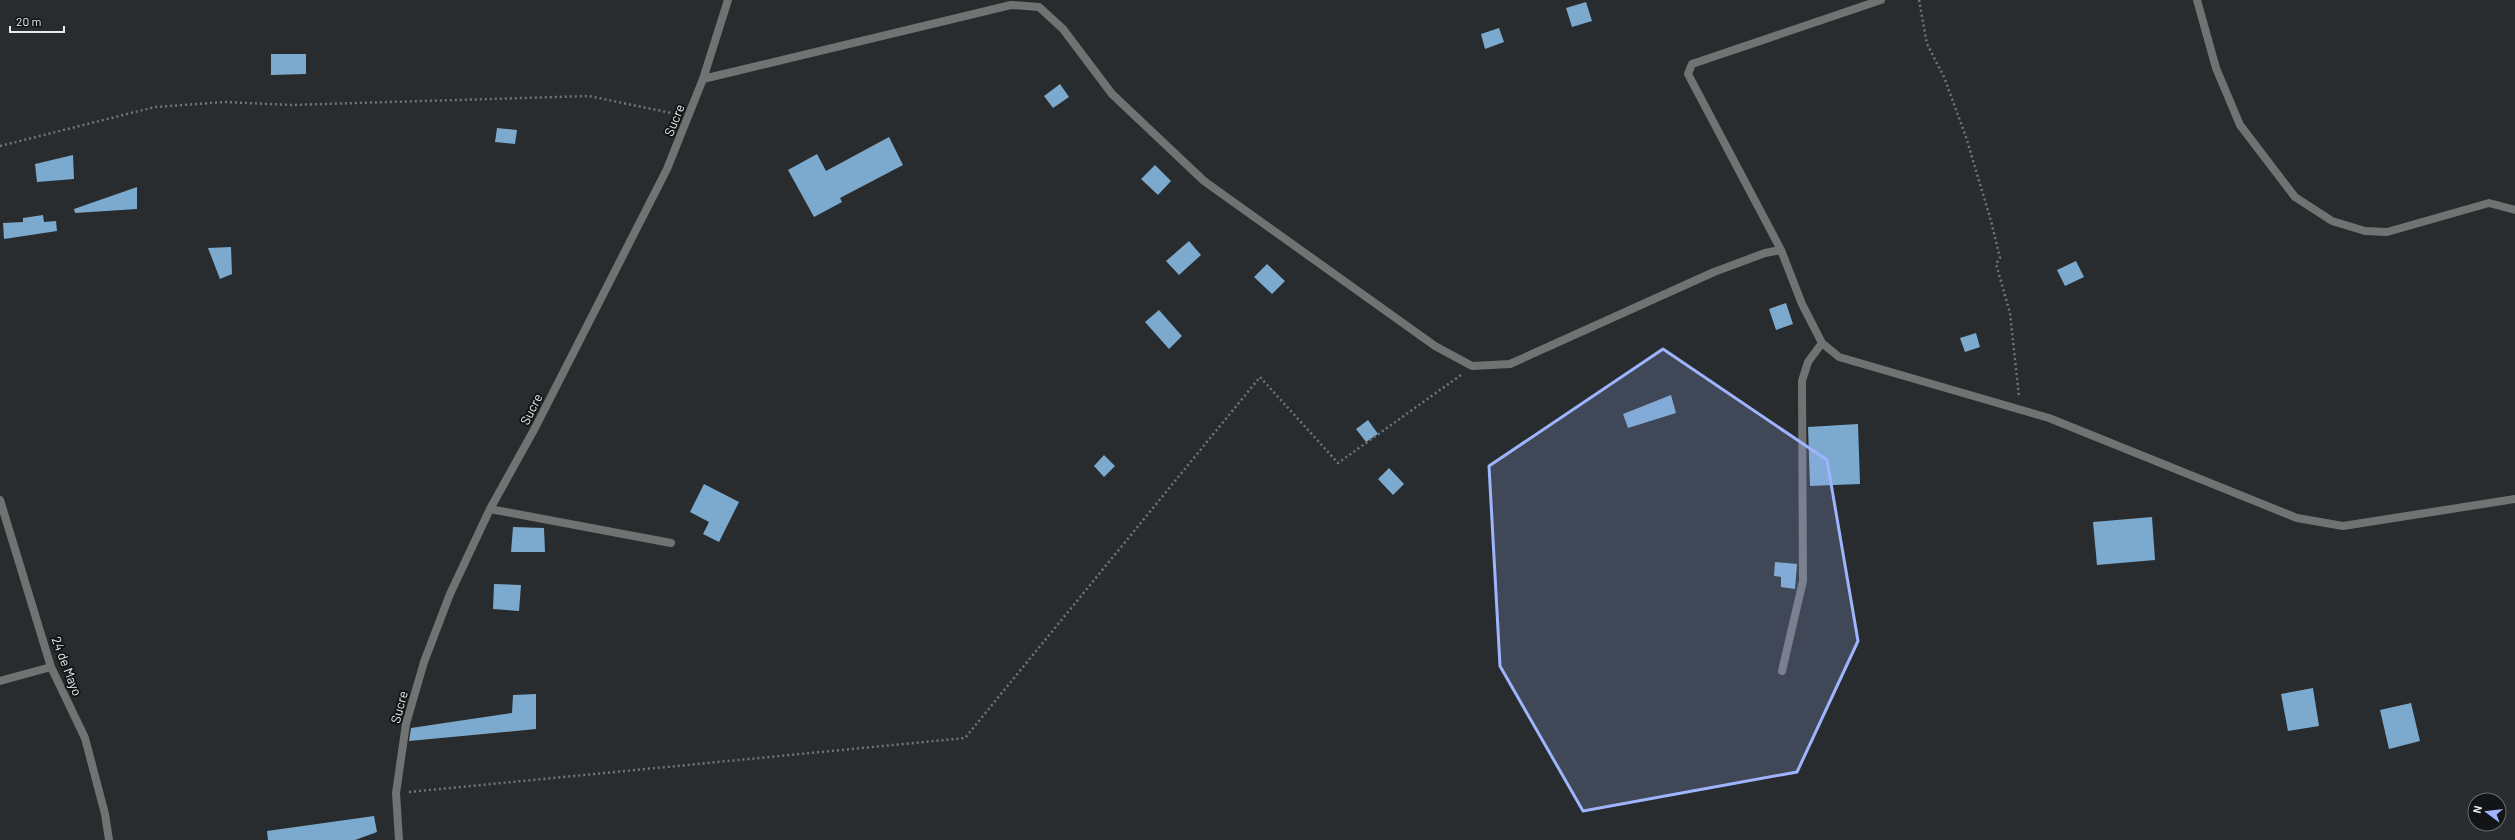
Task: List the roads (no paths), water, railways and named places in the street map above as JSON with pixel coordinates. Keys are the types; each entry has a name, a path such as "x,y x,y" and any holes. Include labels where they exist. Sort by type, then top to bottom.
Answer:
{"street":[{"name":"Sucre","path":"399,840 396,793 406,724 424,662 450,594 490,509 535,428 663,176 703,79 728,0"},
{"path":"1881,0 1692,64 1688,74 1781,250 1802,304 1822,344 1839,357 2049,418 2296,518 2344,526 2515,499"},
{"path":"2198,0 2216,68 2240,125 2295,197 2332,221 2365,231 2387,232 2489,203 2515,210"},
{"path":"703,79 1011,6 1039,7 1063,29 1112,94 1204,181 1435,346 1472,366 1510,364 1714,272 1766,253 1781,250"},
{"path":"1782,671 1803,581 1802,381 1808,362 1822,344"},
{"name":"24 de Mayo","path":"0,500 52,666 84,738 105,814 109,840"},
{"path":"490,509 671,543"},
{"path":"0,681 52,666"}]}
